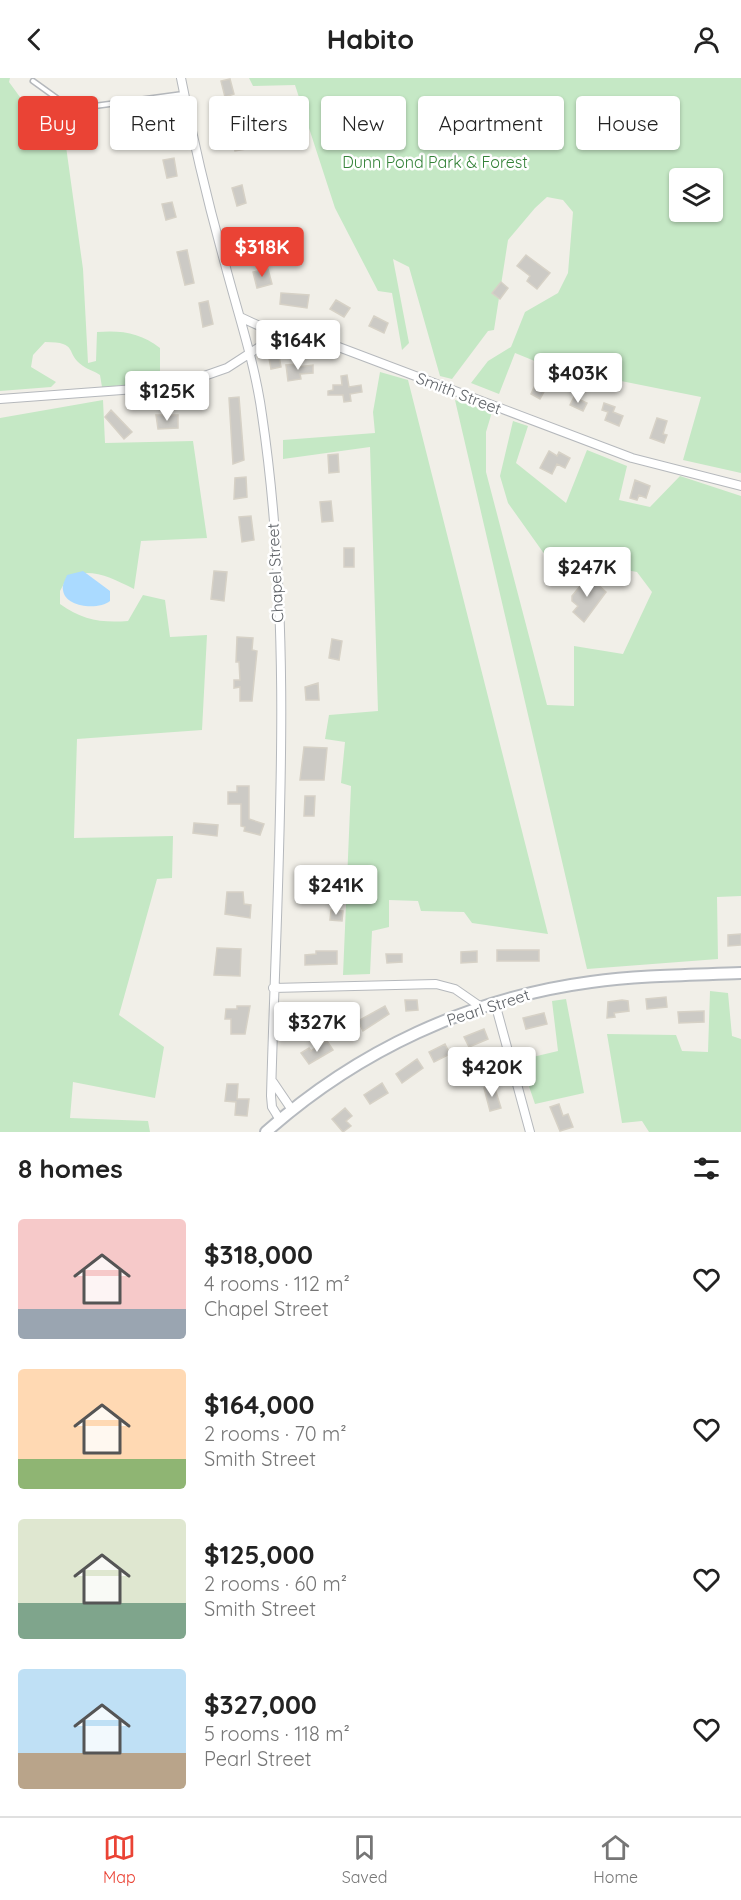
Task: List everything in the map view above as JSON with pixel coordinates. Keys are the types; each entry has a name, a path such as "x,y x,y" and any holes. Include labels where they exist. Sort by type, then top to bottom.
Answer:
{"main road":[{"name":"Pearl Street","path":"266,1132 334,1079 386,1048 430,1026 481,1007 548,989 603,980 741,973"}],"street":[{"name":"Chapel Street","path":"181,78 251,355 266,445 279,633 280,762 271,1078 272,1107 280,1120"},
{"name":"Smith Street","path":"240,317 281,333 336,346 633,458 741,486"},
{"path":"0,399 172,385 215,374 251,355 281,333"},
{"path":"273,988 436,984 455,989 481,1007"},
{"path":"495,1003 530,1132"},
{"path":"271,1078 275,1088 292,1110"}],"lane":[{"path":"33,81 58,99 80,108 184,94"}],"green space":[{"path":"0,78 10,78 9,82 19,96 18,150 66,150 83,269 88,363 96,361 97,332 131,334 146,339 160,348 160,378 137,384 102,387 100,375 77,361 67,346 56,342 45,342 33,355 31,367 56,382 51,387 0,391"},
{"name":"Dunn Pond Park & Forest","path":"249,78 741,78 741,473 683,460 701,397 616,380 617,370 589,365 584,381 515,353 499,394 471,383 488,361 511,347 525,312 558,293 568,273 573,212 563,200 547,197 508,240 494,330 488,331 452,379 440,376 409,267 393,259 409,343 402,350 392,293 378,291 335,208 309,128 309,96 299,96 295,85 253,86"},
{"path":"380,372 408,380 548,934 472,923 464,912 421,911 418,901 389,900 389,927 372,931 370,974 343,975 351,786 341,783 345,742 325,739 329,715 378,711 370,447 283,459 283,440 375,433 373,412"},
{"path":"103,400 105,443 193,441 207,538 141,541 134,589 102,575 86,573 68,576 60,591 60,604 76,614 100,621 128,621 143,595 165,600 170,637 207,635 202,730 77,739 74,838 173,836 172,878 157,879 119,1015 164,1047 155,1098 73,1082 70,1118 148,1121 150,1132 0,1132 0,418"},
{"path":"455,400 492,412 486,432 486,472 547,705 574,706 574,646 623,654 652,592 637,572 545,555 508,503 500,476 513,421 528,426 516,463 566,503 587,450 627,466 619,500 650,507 680,476 741,496 741,896 717,897 718,959 587,969"},
{"path":"710,991 728,993 732,1036 741,1039 741,1132 649,1132 642,1121 622,1123 607,1034 676,1035 682,1051 708,1052"},
{"path":"566,999 584,1093 535,1104 520,1060 558,1051 552,1001"}],"water":[{"path":"83,571 110,591 110,601 98,606 83,606 70,601 65,596 63,586 67,575"}],"building":[{"path":"230,79 234,94 225,96 221,81"},
{"path":"174,158 177,176 167,178 163,160"},
{"path":"242,185 246,203 237,206 232,188"},
{"path":"172,202 176,217 166,220 162,204"},
{"path":"252,230 256,247 246,249 242,232"},
{"path":"187,250 194,283 185,285 177,252"},
{"path":"526,255 550,273 537,289 527,281 530,276 517,266"},
{"path":"268,269 272,284 257,288 253,272"},
{"path":"501,282 508,288 500,299 492,293"},
{"path":"281,293 309,295 307,308 280,304"},
{"path":"336,300 350,308 344,317 330,309"},
{"path":"208,301 213,324 203,327 199,303"},
{"path":"374,316 388,323 384,333 369,326"},
{"path":"279,356 281,367 271,369 269,358"},
{"path":"297,364 297,367 313,365 313,373 300,374 301,379 288,381 286,365"},
{"path":"347,375 349,387 361,385 362,392 350,394 351,401 344,402 343,395 328,395 328,391 333,390 333,385 342,385 341,376"},
{"path":"536,383 546,388 540,399 531,394"},
{"path":"239,397 244,460 233,464 229,398"},
{"path":"574,397 587,403 583,411 570,405"},
{"path":"604,403 615,407 613,412 623,416 619,426 605,420 608,412 602,410"},
{"path":"111,410 132,432 124,439 105,417"},
{"path":"156,415 178,415 178,428 158,429"},
{"path":"657,418 667,421 663,434 667,435 664,443 650,438"},
{"path":"549,451 557,456 559,452 570,458 565,468 557,464 552,474 540,468"},
{"path":"338,454 339,472 329,473 328,455"},
{"path":"246,477 247,497 234,499 235,478"},
{"path":"635,480 650,486 646,498 639,495 637,500 630,498"},
{"path":"331,501 333,521 322,522 320,502"},
{"path":"251,516 254,540 242,542 239,517"},
{"path":"344,548 354,548 354,567 344,567"},
{"path":"214,571 227,572 224,601 211,599"},
{"path":"591,578 606,592 584,622 573,612 578,606 572,601 572,596 586,579"},
{"path":"237,637 253,638 252,650 257,651 252,701 240,701 240,687 234,688 234,680 240,680 239,662 236,662"},
{"path":"332,639 342,641 339,660 329,658"},
{"path":"318,683 319,700 306,700 305,687"},
{"path":"304,747 327,748 324,780 300,780"},
{"path":"237,786 249,786 249,819 264,824 260,835 244,831 245,827 241,826 241,804 228,804 228,792 237,792"},
{"path":"305,796 315,796 314,816 304,816"},
{"path":"194,823 218,825 217,836 193,833"},
{"path":"306,874 320,874 323,892 305,892"},
{"path":"227,892 243,892 244,904 251,905 250,918 225,914"},
{"path":"331,910 343,911 342,921 330,920"},
{"path":"741,934 741,945 728,946 728,935"},
{"path":"217,948 241,949 240,976 214,975"},
{"path":"497,950 539,950 539,961 497,961"},
{"path":"316,951 337,951 337,964 305,965 305,955 316,954"},
{"path":"477,951 477,962 461,963 461,952"},
{"path":"386,954 402,954 402,962 387,963"},
{"path":"666,997 667,1007 647,1009 646,999"},
{"path":"405,1000 417,1000 418,1010 406,1011"},
{"path":"628,1001 629,1011 614,1013 615,1017 607,1018 608,1002"},
{"path":"237,1006 250,1006 245,1034 231,1034 231,1019 225,1019 226,1009 237,1009"},
{"path":"385,1006 389,1014 363,1031 358,1021"},
{"path":"313,1008 319,1017 302,1028 295,1018"},
{"path":"704,1011 704,1022 679,1023 678,1012"},
{"path":"544,1013 547,1024 526,1029 523,1018"},
{"path":"484,1029 488,1039 469,1047 464,1037"},
{"path":"327,1041 333,1050 309,1064 301,1053 309,1048 311,1051"},
{"path":"445,1044 450,1054 434,1062 429,1052"},
{"path":"417,1059 423,1068 402,1083 396,1074"},
{"path":"382,1083 388,1093 370,1104 364,1095"},
{"path":"227,1084 238,1084 237,1099 249,1099 247,1116 235,1115 236,1102 225,1101"},
{"path":"494,1085 501,1108 490,1111 484,1088"},
{"path":"559,1104 563,1116 568,1114 573,1127 560,1131 550,1107"},
{"path":"345,1108 352,1116 346,1121 351,1126 343,1132 332,1119"}]}
